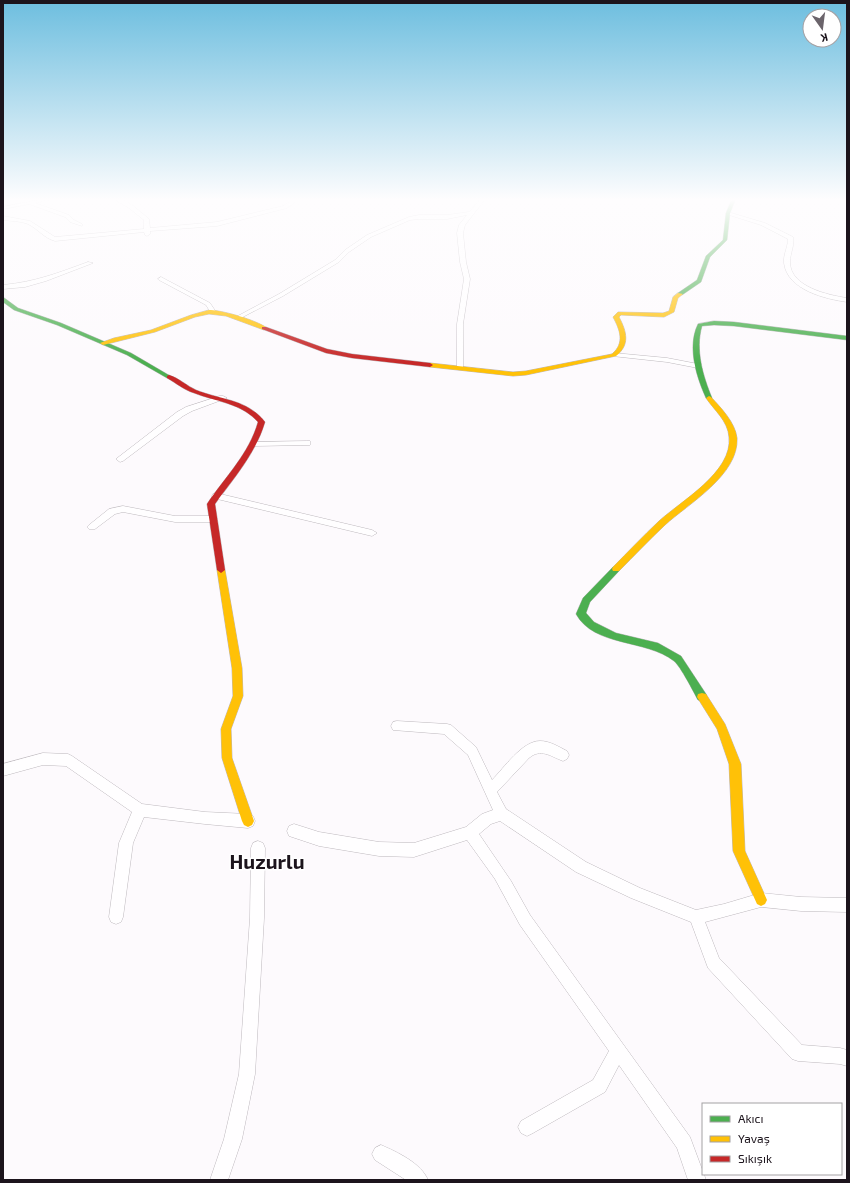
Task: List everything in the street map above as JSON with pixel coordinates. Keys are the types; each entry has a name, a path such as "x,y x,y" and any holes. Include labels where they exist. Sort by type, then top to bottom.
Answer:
{"street":[{"path":"236,318 280,295 331,264 344,253"},
{"path":"461,368 460,324 468,279 462,253"},
{"path":"614,355 620,351 624,343 622,328 616,317 620,313 664,315 671,312 676,297 699,281 708,256 711,253"},
{"path":"789,253 787,262 789,269 796,280 819,293 847,300"},
{"path":"3,287 25,285 44,280 90,263"},
{"path":"161,279 208,304 213,312"},
{"path":"3,299 16,309 129,354 198,393 223,398 244,406 256,414 262,422 260,432 254,444 211,504 237,668 238,696 226,729 227,758 248,821 205,818 140,810 68,760 44,759 3,770"},
{"path":"103,343 121,337 152,331 198,315 213,312 236,318 326,351 352,356 513,374 575,364 614,355 667,360 698,366"},
{"path":"761,900 739,851 735,764 721,726 678,659 654,646 614,636 591,625 581,614 586,600 662,523 707,486 728,462 733,442 731,428 709,397 703,385 698,366 697,331 700,325 711,323 800,330 847,338"},
{"path":"120,459 180,414 189,409 223,398"},
{"path":"254,444 308,443"},
{"path":"216,496 372,533"},
{"path":"92,527 112,511 123,509 175,519 213,519"},
{"path":"397,726 447,729 472,751 501,814 581,867 636,893 696,917 724,911 761,900 801,904 847,905"},
{"path":"490,790 522,755 533,747 542,746 563,755"},
{"path":"116,917 126,843 140,810"},
{"path":"294,831 319,838 379,849 414,850 470,833 487,819 501,814"},
{"path":"470,833 514,897 525,920 684,1143 696,1180"},
{"path":"219,1180 233,1139 247,1074 257,918 258,848"},
{"path":"696,917 713,962 798,1053 840,1056 847,1058"},
{"path":"527,1127 599,1086 618,1050"},
{"path":"381,1154 410,1171 420,1180"}],"traffic: fast":[{"path":"680,294 699,281 708,256 711,253"},
{"path":"3,299 16,309 59,324 129,354 169,377"},
{"path":"709,398 698,362 696,341 700,325 714,323 734,324 847,338"},
{"path":"616,569 586,600 581,614 591,625 614,636 655,646 678,659 702,697"}],"traffic: slow":[{"path":"430,365 513,374 526,373 614,355 622,347 623,342 621,327 616,317 620,313 664,315 671,312 676,297 680,294"},
{"path":"103,343 153,331 201,313 209,312 228,315 264,328"},
{"path":"616,569 662,523 705,488 724,467 730,456 733,443 732,431 726,419 709,398"},
{"path":"221,570 237,668 238,696 226,729 227,758 248,821"},
{"path":"702,697 721,727 735,764 739,851 761,900"}],"traffic: jam":[{"path":"264,328 326,351 352,356 430,365"},
{"path":"169,377 195,392 241,405 248,409 262,422 259,432 248,454 211,504 221,570"}],"district":[{"name":"Huzurlu","path":"267,861"}]}
